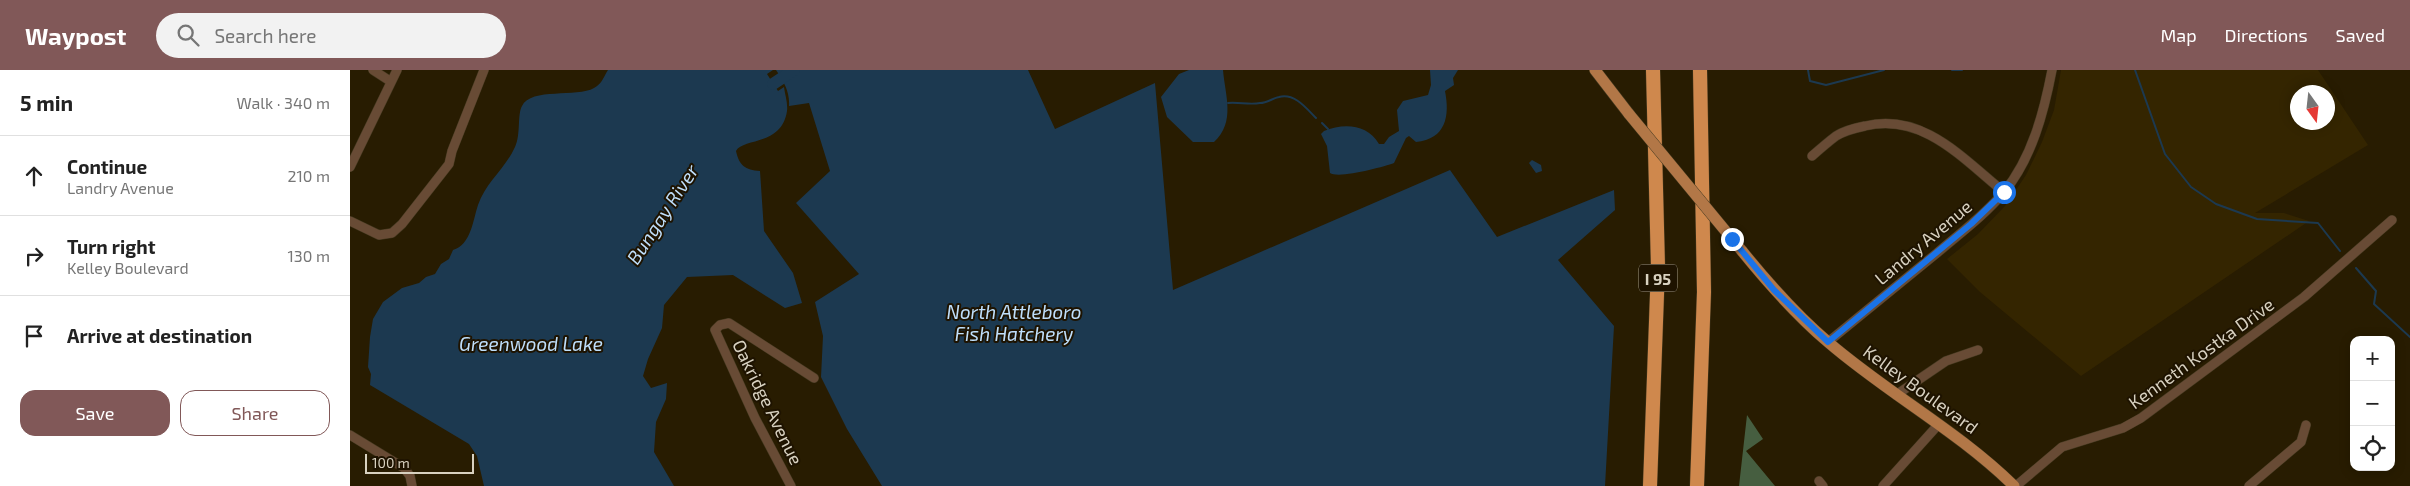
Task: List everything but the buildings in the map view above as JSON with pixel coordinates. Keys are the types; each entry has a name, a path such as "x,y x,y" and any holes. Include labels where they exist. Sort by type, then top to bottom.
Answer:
{"highway":[{"name":"I 95","path":"1650,486 1658,267 1653,70"},
{"path":"1697,486 1704,292 1700,70"}],"main road":[{"name":"Kelley Boulevard","path":"1595,70 1628,114 1774,290 1828,342 1938,425 1972,448 2015,486"}],"street":[{"path":"373,70 390,81"},
{"path":"350,167 354,151 396,70"},
{"path":"350,221 379,235 392,233 402,224 450,164 452,151 484,70"},
{"name":"Landry Avenue","path":"1828,342 1971,224 2004,192 2016,174 2033,139 2044,110 2052,70"},
{"path":"1812,156 1836,136 1855,128 1874,123 1910,126 1924,130 1952,147 2004,192"},
{"name":"Kenneth Kostka Drive","path":"2015,486 2062,447 2123,428 2141,418 2304,297 2392,220"},
{"name":"Oakridge Avenue","path":"791,486 755,418 716,330 720,325 729,323 814,378"},
{"path":"1896,394 1946,361 1978,350"},
{"path":"1883,486 1938,425"},
{"path":"2249,486 2301,442 2306,425"},
{"path":"350,435 404,468 412,486"}],"shaded area":[{"path":"2061,70 2318,70 2328,85 2290,85 2290,130 2335,130 2335,96 2368,145 2255,213 2284,213 2309,221 2081,376 1980,292 1947,259 1978,234 2005,206 2026,175 2042,142 2054,110"}],"green space":[{"path":"1747,415 1763,439 1746,451 1775,486 1739,486"}],"water":[{"name":"Greenwood Lake","path":"608,70 773,70 767,74 778,91 784,87 787,111 784,122 771,136 746,144 736,151 743,166 760,171 764,231 793,273 802,303 785,308 733,275 687,277 664,305 662,328 648,359 643,376 651,388 667,383 666,399 656,422 654,452 674,486 484,486 477,456 469,444 370,385 371,374 368,367 373,319 383,302 402,288 419,283 426,277 435,274 441,264 449,259 453,250 468,238 481,197 515,147 522,106 527,100 544,95 586,91 599,84"},
{"name":"North Attleboro Fish Hatchery","path":"776,70 1028,70 1055,129 1155,83 1173,290 1450,170 1497,237 1614,190 1615,210 1558,260 1614,326 1605,486 882,486 847,429 821,377 823,336 815,302 859,274 796,203 830,171 809,103 789,106 789,96 786,87"},
{"path":"1189,70 1223,70 1227,98 1227,117 1221,134 1214,142 1193,142 1167,117 1161,97 1179,74"},
{"path":"1430,70 1458,70 1453,78 1454,85 1445,91 1446,117 1440,131 1426,140 1416,142 1409,136 1406,138 1394,163 1351,174 1330,173 1327,146 1321,134 1332,128 1354,127 1368,132 1379,144 1384,144 1389,137 1399,131 1397,110 1403,101 1428,95 1431,85"},
{"path":"1532,160 1541,165 1542,171 1536,173 1529,163"}],"waterway":[{"name":"Bungay River","path":"773,84 794,70"},
{"path":"1808,70 1810,81 1826,85 1884,70"},
{"path":"1952,70 1962,70"},
{"path":"2135,70 2165,154 2191,187 2216,204 2257,219 2318,223 2340,251"},
{"path":"1228,103 1256,104 1285,96 1300,102 1316,118"},
{"path":"1322,123 1328,129"},
{"path":"2356,268 2376,291 2374,304 2410,337"}],"route":[{"path":"1732,239 1774,290 1828,342 1971,224 2004,192"}]}
